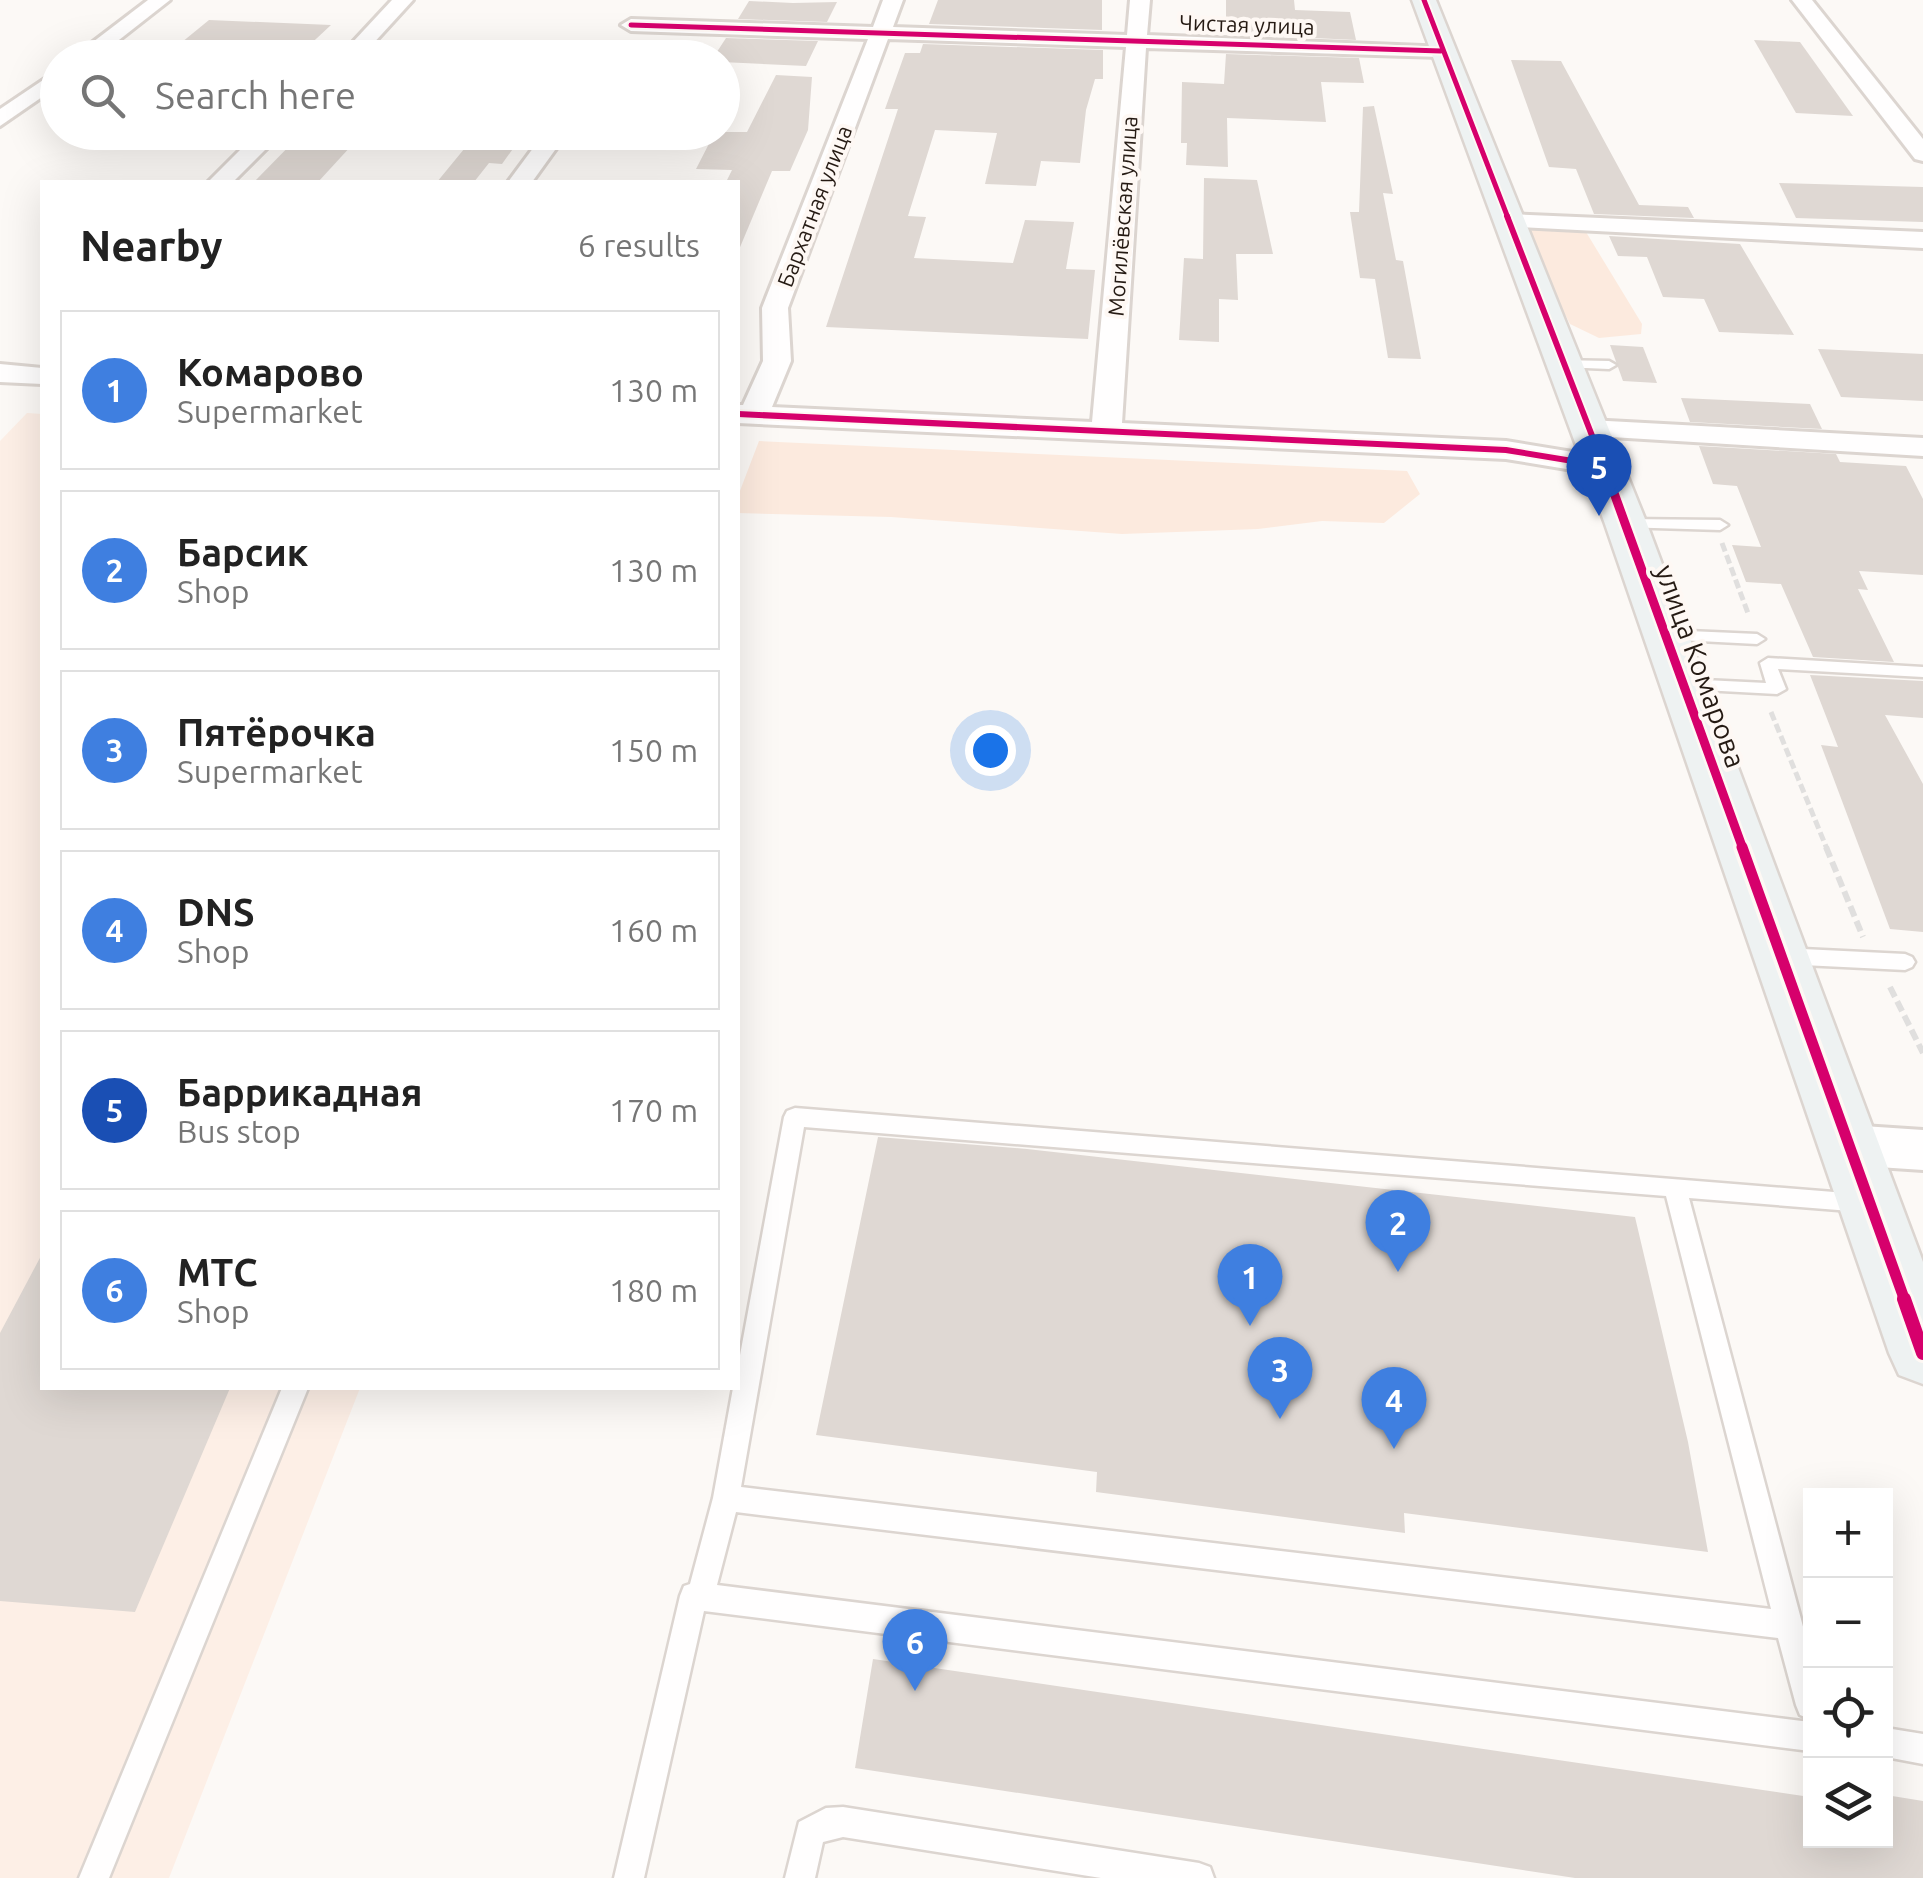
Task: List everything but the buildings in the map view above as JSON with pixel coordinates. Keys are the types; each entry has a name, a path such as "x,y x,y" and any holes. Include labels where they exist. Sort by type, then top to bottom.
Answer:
{"street":[{"path":"106,40 160,0"},
{"path":"365,40 403,0"},
{"name":"Чистая улица","path":"648,0 626,33 880,32 1441,50"},
{"name":"Бархатная улица","path":"746,414 776,362 774,308 893,0"},
{"name":"Могилёвская улица","path":"1106,431 1140,0"},
{"name":"улица Комарова","path":"1424,0 1626,524 1920,1336"},
{"path":"1802,0 1923,154"},
{"path":"0,119 40,89"},
{"path":"0,94 40,95"},
{"path":"222,180 253,150"},
{"path":"521,180 544,150"},
{"path":"1507,221 1923,240"},
{"path":"21,374 40,356"},
{"path":"746,414 1506,450 1923,447"},
{"path":"1848,1144 1923,1150"}],"lane":[{"path":"1562,363 1609,365"},
{"path":"1626,524 1718,526"},
{"path":"1675,659 1757,638"},
{"path":"1675,659 1762,688 1778,689 1768,664 1923,672"},
{"path":"1780,956 1905,962"},
{"path":"629,1878 698,1592 726,1498 795,1116 1870,1203"},
{"path":"1675,1187 1803,1677"},
{"path":"94,1878 295,1390"},
{"path":"726,1498 1790,1625"},
{"path":"698,1592 1803,1736"},
{"path":"1893,1745 1923,1749"},
{"path":"800,1878 810,1834 826,1823 842,1822 1199,1878"}],"path":[{"path":"1718,526 1757,638"},
{"path":"1762,688 1874,962 1904,1010 1923,1053"}],"shaded area":[{"path":"1520,228 1586,232 1642,324 1641,334 1599,338 1570,324"},
{"path":"27,413 40,414 40,1390 359,1390 169,1878 0,1878 0,441"},
{"path":"759,441 1407,471 1420,494 1384,523 1322,521 1258,529 1122,534 891,517 740,513 740,491"}],"cycle path":[{"path":"1424,0 1626,524 1923,1353"},
{"path":"631,25 1441,51"},
{"path":"740,414 1506,450 1603,466"}],"place":[{"name":"Баррикадная","path":"1599,516"},
{"name":"Барсик","path":"1398,1272"},
{"name":"Комарово","path":"1250,1326"},
{"name":"Пятёрочка","path":"1280,1419"},
{"name":"DNS","path":"1394,1449"},
{"name":"МТС","path":"915,1691"}]}
